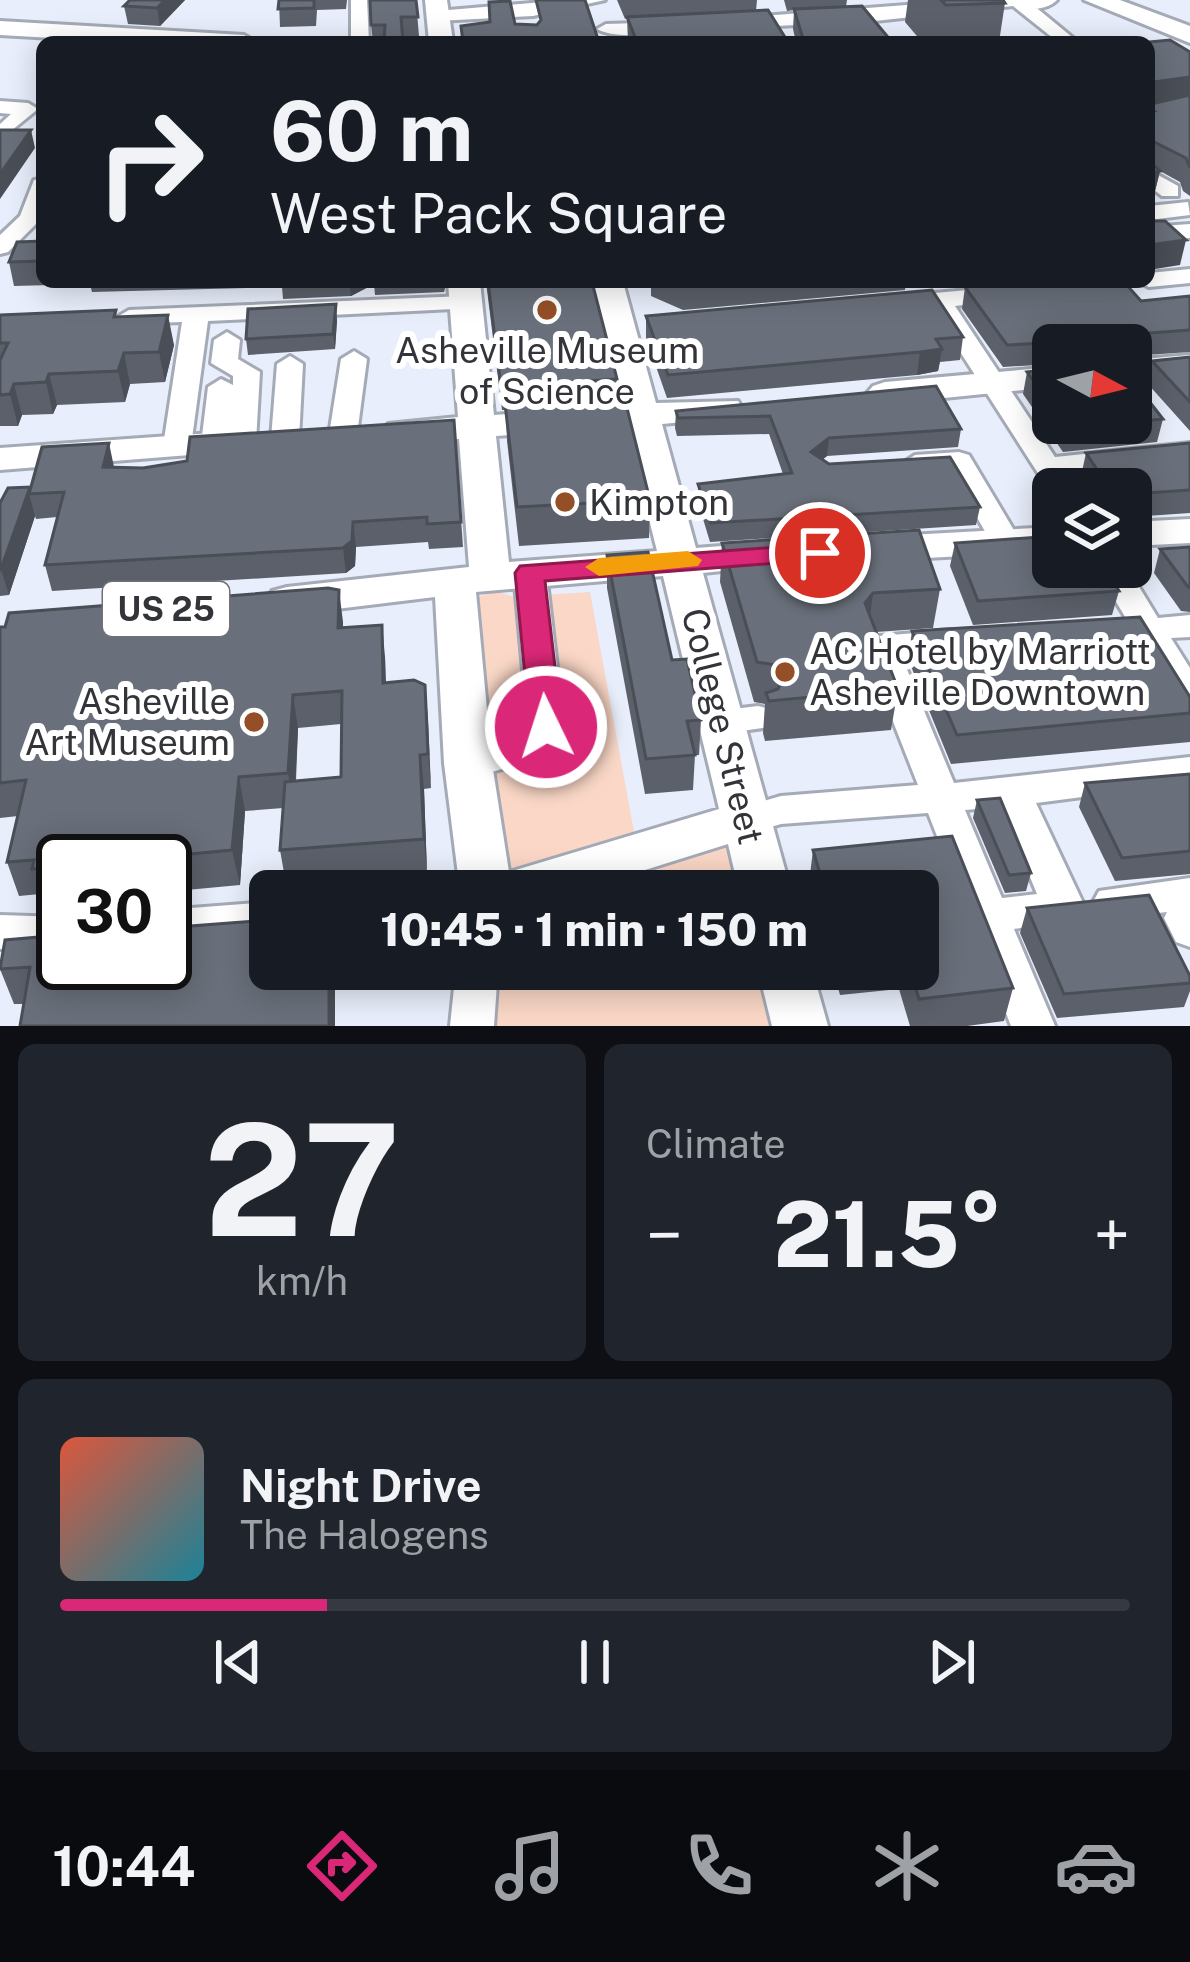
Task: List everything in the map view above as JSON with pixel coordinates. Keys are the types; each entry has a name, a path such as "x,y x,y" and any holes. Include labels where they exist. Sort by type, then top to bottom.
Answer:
{"highway":[{"path":"1018,0 1044,0"},
{"path":"1097,0 1190,35"},
{"path":"1162,0 1190,13"}],"main road":[{"path":"0,28 138,36"},
{"name":"College Street","path":"611,288 631,327 644,416 683,560 740,720 746,820 759,870"},
{"path":"465,293 492,578 468,763 483,870"},
{"path":"1152,368 1190,364"},
{"path":"856,396 1032,379"},
{"path":"0,459 158,458 228,443 762,405"},
{"path":"1152,533 1190,531"},
{"name":"US 25","path":"238,604 683,560 1032,540"},
{"path":"581,870 746,820"},
{"path":"791,990 800,1026"}],"street":[{"path":"359,0 360,36"},
{"path":"436,8 523,13 596,0 608,35 678,26 664,3"},
{"path":"719,24 881,24 1018,0 1062,36"},
{"path":"0,107 28,109 3,129"},
{"path":"3,129 36,129"},
{"path":"1155,180 1170,191"},
{"path":"1155,214 1189,220"},
{"path":"0,247 36,218"},
{"path":"1155,232 1189,220"},
{"path":"1155,279 1190,276"},
{"path":"932,291 1048,468"},
{"path":"870,306 932,291 1030,291"},
{"path":"109,318 196,315 358,295 465,293"},
{"path":"158,458 196,315"},
{"path":"227,340 224,363 248,373 228,443"},
{"path":"343,435 354,359"},
{"path":"285,439 290,364"},
{"path":"221,387 228,443"},
{"path":"1107,468 1190,452"},
{"path":"893,465 959,461 1006,542"},
{"path":"468,763 530,746 546,727 492,578"},
{"path":"1123,588 1190,696"},
{"path":"1081,634 1190,626"},
{"path":"992,639 880,646 1033,1026"},
{"path":"746,820 781,810 1013,792 1190,770"},
{"path":"1013,792 1063,908"},
{"path":"987,916 1063,908 1188,914"},
{"path":"192,925 249,920"},
{"path":"0,932 36,933"},
{"path":"472,1026 475,990"}],"shaded area":[{"path":"496,591 514,597 590,592 641,870 507,870 493,745 482,741 472,599"},
{"path":"734,843 741,870 641,870"},
{"path":"492,990 769,990 778,1026 488,1026"}],"building":[{"path":"130,0 165,0 157,8 124,6"},
{"path":"279,0 314,0 314,8 278,9"},
{"path":"370,0 416,0 418,17 401,17 403,36 384,36 385,25 371,25"},
{"path":"536,0 585,0 597,36 462,36 461,26 490,22 489,2 510,1 515,24 537,25 541,20"},
{"path":"941,0 1003,0 1005,3 946,5"},
{"path":"862,6 887,36 802,36 794,9"},
{"path":"768,10 784,36 635,36 627,17"},
{"path":"1170,40 1190,52 1190,77 1155,82 1155,41"},
{"path":"1190,95 1190,168 1186,158 1155,142 1155,103"},
{"path":"0,130 31,130 0,174"},
{"path":"1155,221 1165,221 1186,240 1155,244"},
{"path":"36,241 36,261 9,262 17,242"},
{"path":"489,288 594,288 617,379 501,387"},
{"path":"966,288 1129,288 1141,301 1190,296 1190,330 1152,333 1152,324 1032,324 1032,344 1007,345"},
{"path":"932,290 963,337 936,339 942,349 668,375 646,316"},
{"path":"336,304 333,334 246,339 248,309"},
{"path":"116,310 114,317 168,315 159,352 124,353 118,371 49,374 46,382 14,384 10,394 0,395 0,360 8,343 0,343 0,315"},
{"path":"1190,357 1190,402 1152,361"},
{"path":"936,386 961,429 829,438 811,452 829,464 950,457 980,507 711,523 698,484 792,473 770,416 678,418 676,411"},
{"path":"624,396 650,500 517,507 505,404"},
{"path":"454,420 461,522 427,524 427,517 353,522 352,541 343,548 45,565 64,492 29,494 42,447 109,443 103,467 143,468 187,461 190,437"},
{"path":"1190,443 1190,490 1152,493 1152,468 1096,468 1086,453"},
{"path":"30,487 0,570 0,503 8,488"},
{"path":"919,530 940,589 873,593 865,603 898,689 769,701 766,693 778,689 784,676 775,665 757,662 722,543"},
{"path":"1032,538 1032,588 1119,591 978,601 955,543"},
{"path":"1190,547 1190,588 1160,549"},
{"path":"648,552 672,660 687,659 701,720 687,721 695,755 646,759 607,555"},
{"path":"339,590 338,628 382,625 383,683 414,680 425,685 428,754 420,755 424,839 280,850 285,782 341,777 342,691 293,695 288,773 239,777 232,850 192,854 192,834 36,834 36,869 32,869 34,860 7,862 26,780 0,783 0,627 5,627 9,613"},
{"path":"1140,617 1190,697 1190,713 957,735 912,631"},
{"path":"1190,774 1190,851 1122,858 1085,783"},
{"path":"1000,798 1031,873 1009,875 977,800"},
{"path":"952,836 1013,988 919,999 916,990 939,990 939,870 819,870 813,850"},
{"path":"1149,895 1190,983 1064,994 1027,908"},
{"path":"249,922 249,990 329,990 329,1026 20,1026 30,967 0,969 5,940 36,937 36,990 192,990 192,926"}],"slow traffic":[{"path":"599,567 688,560"}],"place":[{"name":"Asheville Museum of Science","path":"547,310"},
{"name":"Kimpton","path":"565,502"},
{"name":"AC Hotel by Marriott Asheville Downtown","path":"785,672"},
{"name":"Asheville Art Museum","path":"254,722"}],"route":[{"path":"546,727 547,699 530,573 820,553"}]}
